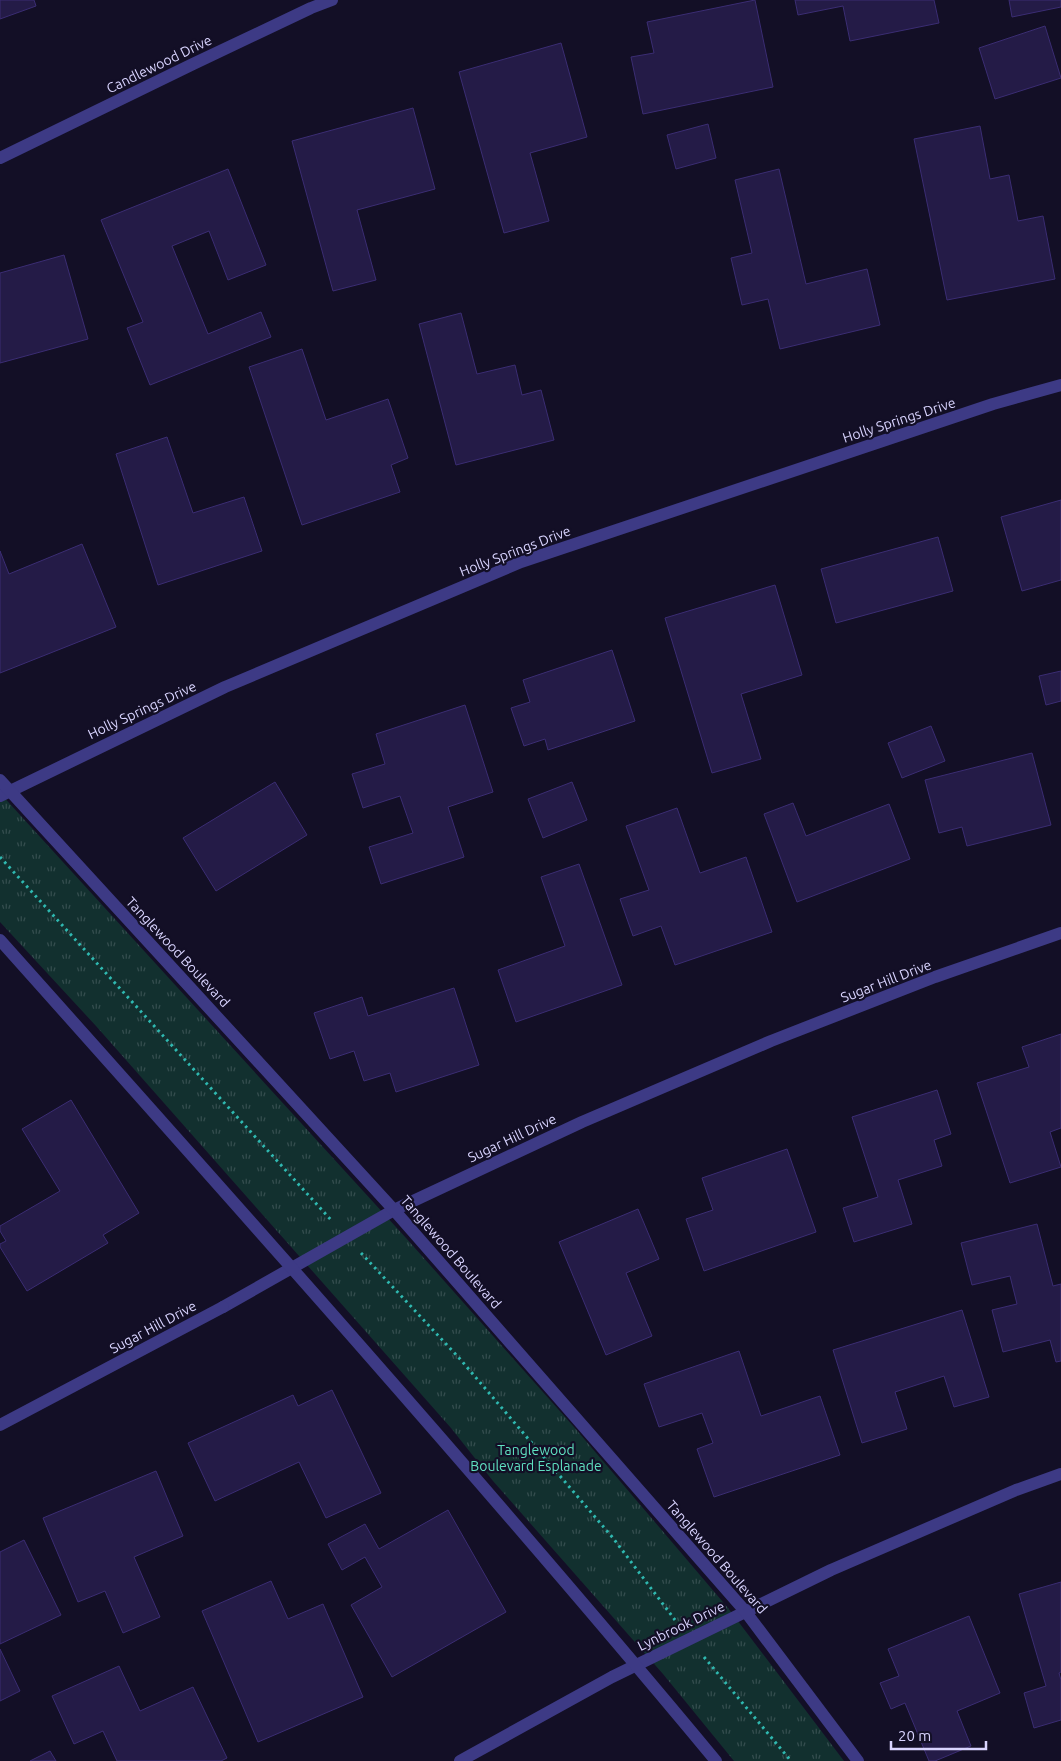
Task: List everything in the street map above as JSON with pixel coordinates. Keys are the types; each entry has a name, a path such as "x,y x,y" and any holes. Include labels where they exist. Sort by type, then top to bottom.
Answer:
{"street":[{"name":"Candlewood Drive","path":"0,158 201,60 332,0"},
{"name":"Holly Springs Drive","path":"5,794 225,687 521,562 992,404 1061,385"},
{"name":"Tanglewood Boulevard","path":"0,780 5,794 394,1210 745,1611 858,1761"},
{"name":"Sugar Hill Drive","path":"0,1425 223,1307 394,1210 582,1122 771,1042 935,977 1061,933"},
{"path":"0,940 293,1268 636,1665 716,1761"},
{"name":"Lynbrook Drive","path":"460,1761 636,1665 839,1566 1016,1490 1061,1474"}],"path":[{"path":"0,858 460,1358 613,1538 689,1638 791,1761"}],"green space":[{"name":"Tanglewood Boulevard Esplanade","path":"0,793 406,1238 574,1427 728,1608 844,1761 734,1761 663,1674 493,1481 451,1428 96,1026 0,922"}],"building":[{"path":"0,0 34,0 36,6 0,19"},
{"path":"755,0 773,87 643,114 631,57 654,53 647,22"},
{"path":"795,0 934,0 939,23 850,41 843,6 798,15"},
{"path":"1009,0 1061,0 1061,7 1012,17"},
{"path":"1045,26 1061,78 995,99 979,48"},
{"path":"561,43 587,137 530,153 549,221 504,233 459,72"},
{"path":"413,108 435,189 357,210 376,280 333,291 292,141"},
{"path":"708,124 716,158 676,169 667,135"},
{"path":"980,126 990,179 1009,175 1018,221 1043,216 1055,279 947,300 914,139"},
{"path":"228,169 266,265 228,280 209,231 172,246 208,334 261,312 271,337 150,385 127,328 143,322 101,220"},
{"path":"779,169 806,284 867,269 880,325 780,349 768,299 742,305 731,258 752,253 735,180"},
{"path":"64,255 88,339 0,363 0,273"},
{"path":"461,313 477,374 515,365 522,395 541,390 554,440 456,465 419,324"},
{"path":"302,349 326,420 388,399 408,458 391,465 400,492 302,525 249,367"},
{"path":"167,437 193,513 244,497 262,551 158,585 116,454"},
{"path":"1061,500 1061,580 1022,591 1001,517"},
{"path":"938,537 953,591 836,623 821,569"},
{"path":"82,544 116,627 0,673 0,551 9,574"},
{"path":"775,585 802,675 741,694 761,759 712,773 665,618"},
{"path":"612,650 635,721 548,750 545,739 524,746 511,708 530,702 523,680"},
{"path":"1061,671 1061,701 1046,705 1039,676"},
{"path":"465,705 493,792 448,807 464,857 381,884 369,847 413,833 400,796 363,808 352,774 385,764 376,734"},
{"path":"931,726 945,761 902,778 888,743"},
{"path":"1032,753 1051,825 967,846 962,827 939,833 925,780"},
{"path":"275,782 307,835 216,891 183,838"},
{"path":"572,782 587,820 543,838 528,799"},
{"path":"793,803 806,836 889,804 910,859 797,902 764,814"},
{"path":"677,808 700,873 746,857 772,932 675,965 661,926 633,936 620,899 649,890 626,826"},
{"path":"579,864 622,985 516,1022 498,970 565,946 541,877"},
{"path":"454,988 479,1065 396,1092 390,1073 364,1081 354,1051 330,1059 314,1013 362,997 368,1016"},
{"path":"1061,1034 1061,1128 1050,1132 1061,1167 1010,1183 977,1083 1029,1067 1022,1047"},
{"path":"937,1090 951,1134 934,1140 942,1166 898,1180 912,1224 854,1242 843,1208 878,1197 852,1117"},
{"path":"71,1100 139,1213 103,1235 108,1243 27,1291 0,1247 0,1244 6,1241 0,1231 0,1226 60,1191 22,1129"},
{"path":"787,1149 816,1232 704,1271 686,1219 713,1210 702,1178"},
{"path":"638,1209 659,1259 626,1273 652,1336 606,1355 559,1242"},
{"path":"1037,1224 1053,1286 1061,1284 1061,1361 1056,1362 1050,1340 1003,1352 992,1310 1017,1304 1010,1276 972,1285 961,1243"},
{"path":"962,1310 989,1397 954,1407 944,1376 895,1392 907,1429 862,1443 833,1350"},
{"path":"739,1351 761,1416 820,1396 840,1455 714,1497 697,1449 713,1443 702,1413 659,1427 644,1384"},
{"path":"332,1390 381,1493 326,1518 299,1462 215,1501 188,1443 293,1395 298,1406"},
{"path":"156,1471 183,1536 134,1557 160,1617 123,1633 105,1591 78,1602 43,1518"},
{"path":"448,1510 506,1612 392,1677 351,1605 382,1587 365,1557 342,1570 328,1544 365,1524 379,1549"},
{"path":"24,1540 61,1615 0,1644 0,1552"},
{"path":"271,1581 288,1619 323,1604 363,1697 258,1742 202,1611"},
{"path":"1061,1582 1061,1672 1059,1673 1061,1680 1061,1720 1034,1728 1024,1693 1046,1686 1019,1594"},
{"path":"969,1616 1000,1693 957,1711 971,1746 935,1761 929,1761 905,1703 891,1709 880,1683 899,1676 888,1649"},
{"path":"0,1649 20,1691 0,1701"},
{"path":"119,1666 140,1711 193,1687 227,1758 221,1761 117,1761 103,1731 74,1744 52,1696"},
{"path":"50,1751 56,1761 30,1761"}]}
